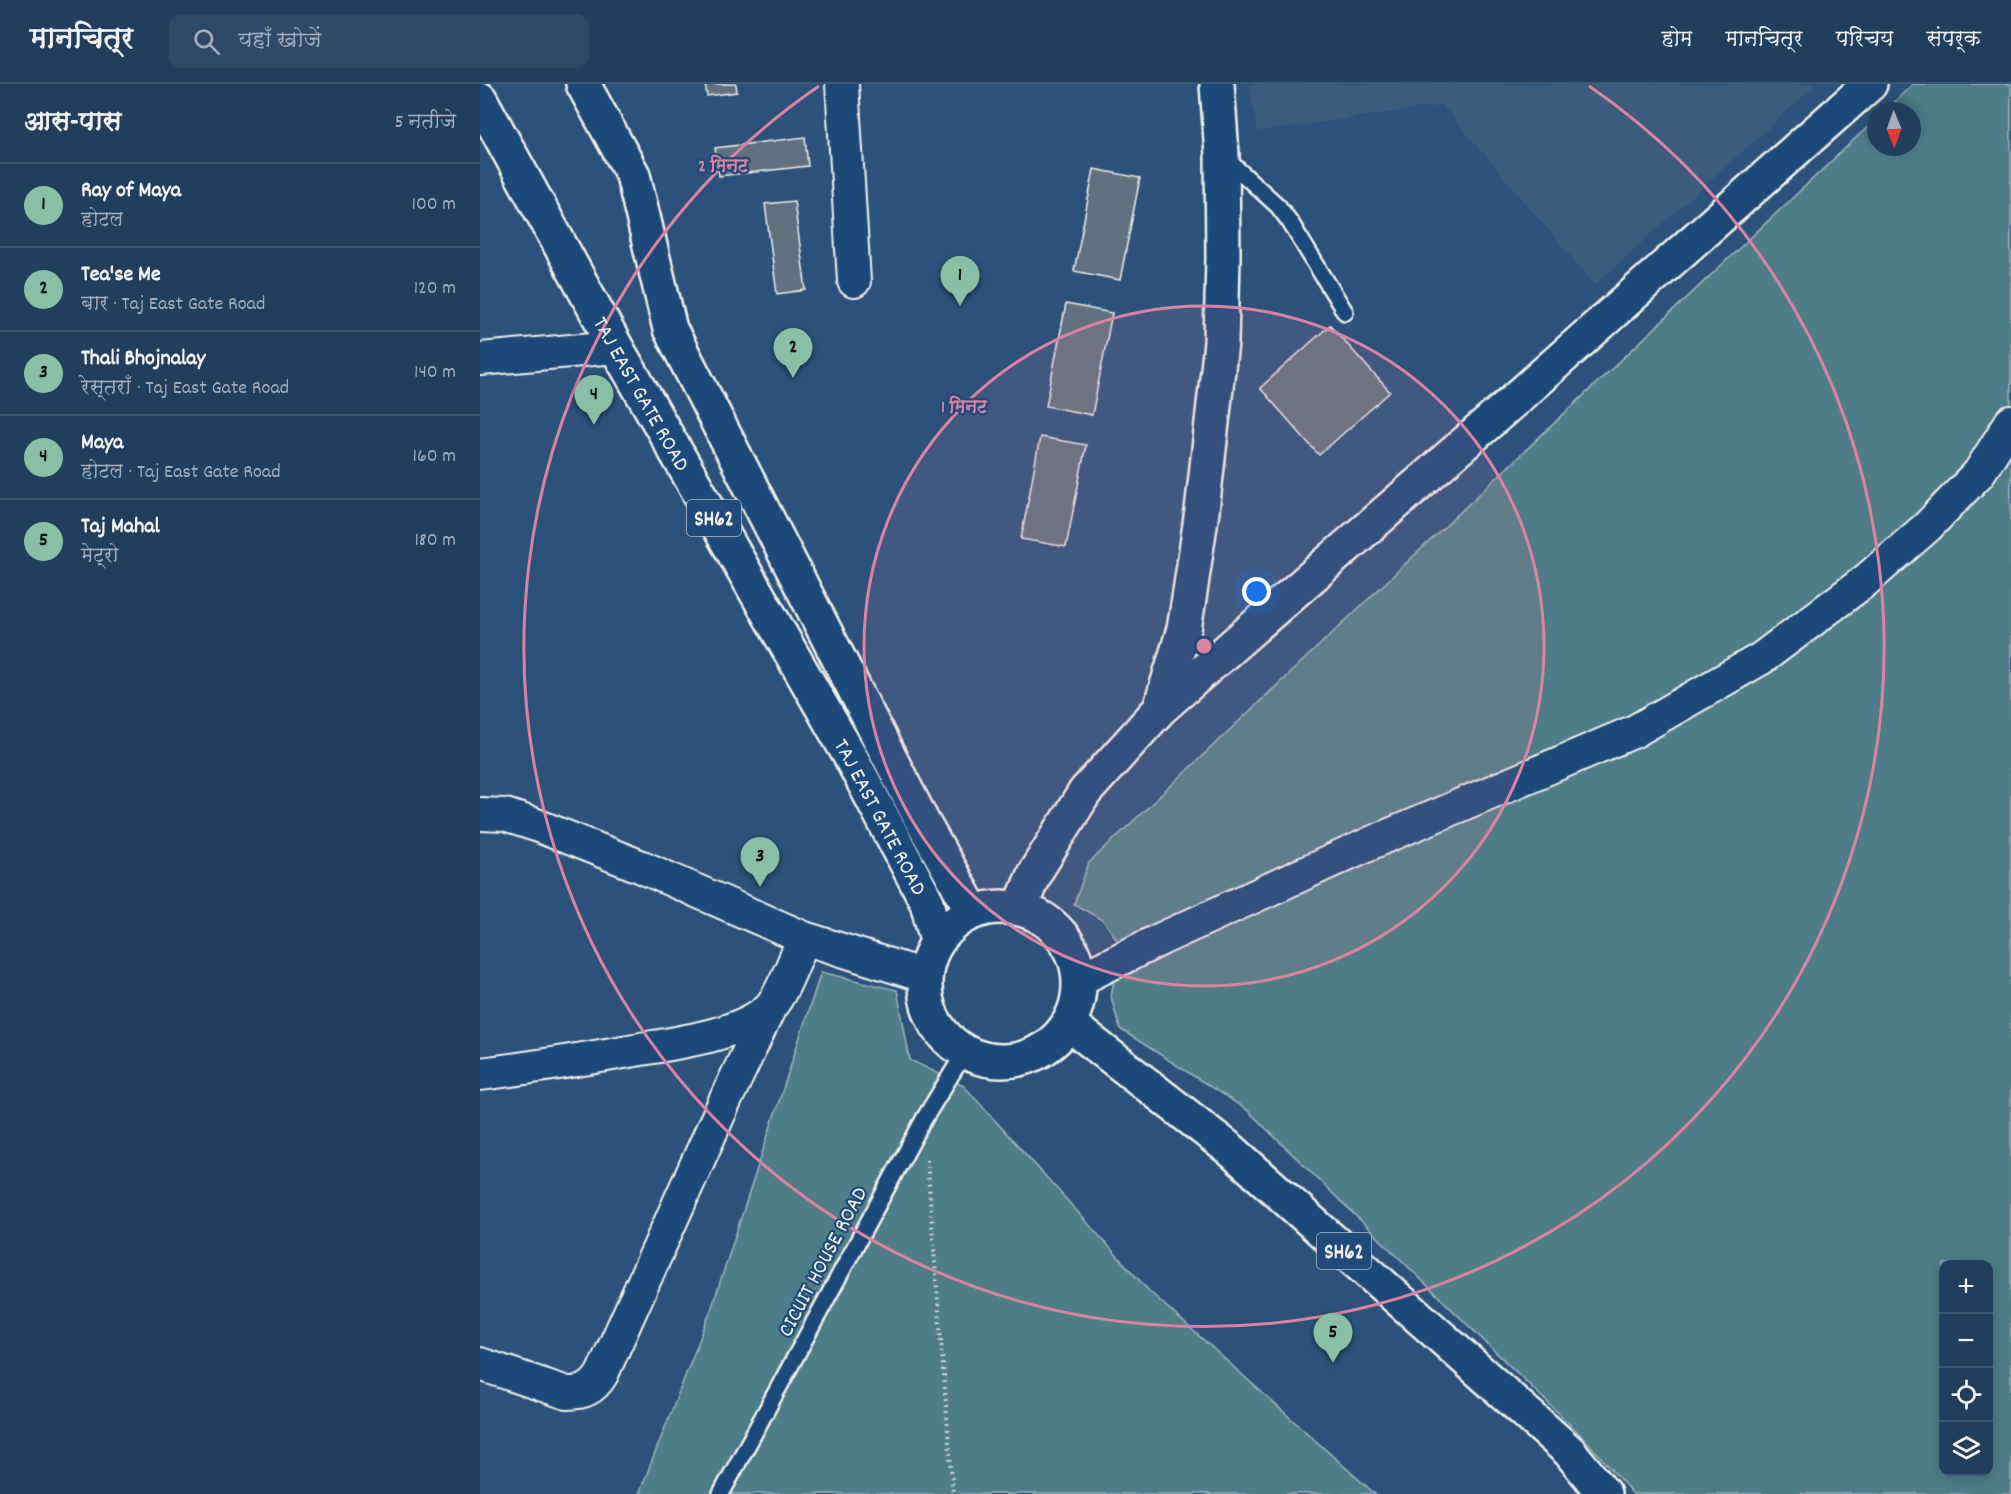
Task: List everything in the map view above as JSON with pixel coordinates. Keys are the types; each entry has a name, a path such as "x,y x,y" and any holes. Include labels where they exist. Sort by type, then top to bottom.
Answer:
{"main road":[{"name":"SH62","path":"583,84 633,175 670,329 917,811 973,912"},
{"path":"1160,709 1184,629 1202,511 1221,343 1222,155 1217,84"},
{"path":"1020,908 1034,874 1085,792 1160,709 1511,403 1870,84"},
{"name":"TAJ EAST GATE ROAD","path":"480,99 616,347 850,756 927,902 937,940"},
{"path":"997,906 1020,908 1039,916 1055,927 1068,942 1076,960 1080,979 1077,1002 1069,1024 1053,1042 1033,1055 1010,1061 987,1060 965,1053 949,1042 937,1028 929,1012 924,994 924,976 928,958 937,940 953,923 973,912 997,906"},
{"name":"SH62","path":"1069,1024 1231,1149 1569,1451 1604,1494"}],"street":[{"path":"842,84 854,280"},
{"path":"480,359 616,347"},
{"path":"1080,979 1161,939 1371,843 1635,731 1762,658 1865,581 1927,527 1979,473 2011,422"},
{"path":"488,810 536,825 642,867 804,938 924,976"},
{"path":"480,1364 567,1393 581,1393 595,1386 720,1112 804,938"},
{"path":"480,1074 551,1065 712,1037 754,1018 770,1007"}],"lane":[{"path":"1222,155 1278,206 1345,312"},
{"name":"CICUIT HOUSE ROAD","path":"721,1494 924,1119 965,1053"}],"path":[{"path":"924,1119 953,1494"}],"shaded area":[{"path":"1249,84 1817,84 1595,285 1442,105 1257,132"}],"green space":[{"path":"1913,84 2011,84 2011,1494 1633,1494 1584,1438 1247,1110 1120,1029 1111,997 1120,944 1104,921 1074,904 1089,863 1867,128 1867,156 1921,156 1921,102 1894,102"},
{"path":"821,972 897,990 910,1060 964,1086 1149,1291 1375,1494 639,1494 711,1310"}],"building":[{"path":"705,84 736,84 737,92 707,96"},
{"path":"805,137 808,166 719,176 715,148"},
{"path":"1094,169 1140,178 1120,280 1074,271"},
{"path":"794,201 806,290 777,294 765,204"},
{"path":"1066,304 1112,313 1092,415 1046,406"},
{"path":"1330,325 1390,392 1319,455 1260,388"},
{"path":"1040,437 1086,445 1066,547 1021,539"}],"place":[{"name":"Ray of Maya","path":"960,306"},
{"name":"Tea'se Me","path":"793,378"},
{"name":"Maya","path":"594,425"},
{"name":"Thali Bhojnalay","path":"760,887"},
{"name":"Taj Mahal","path":"1333,1363"}]}
